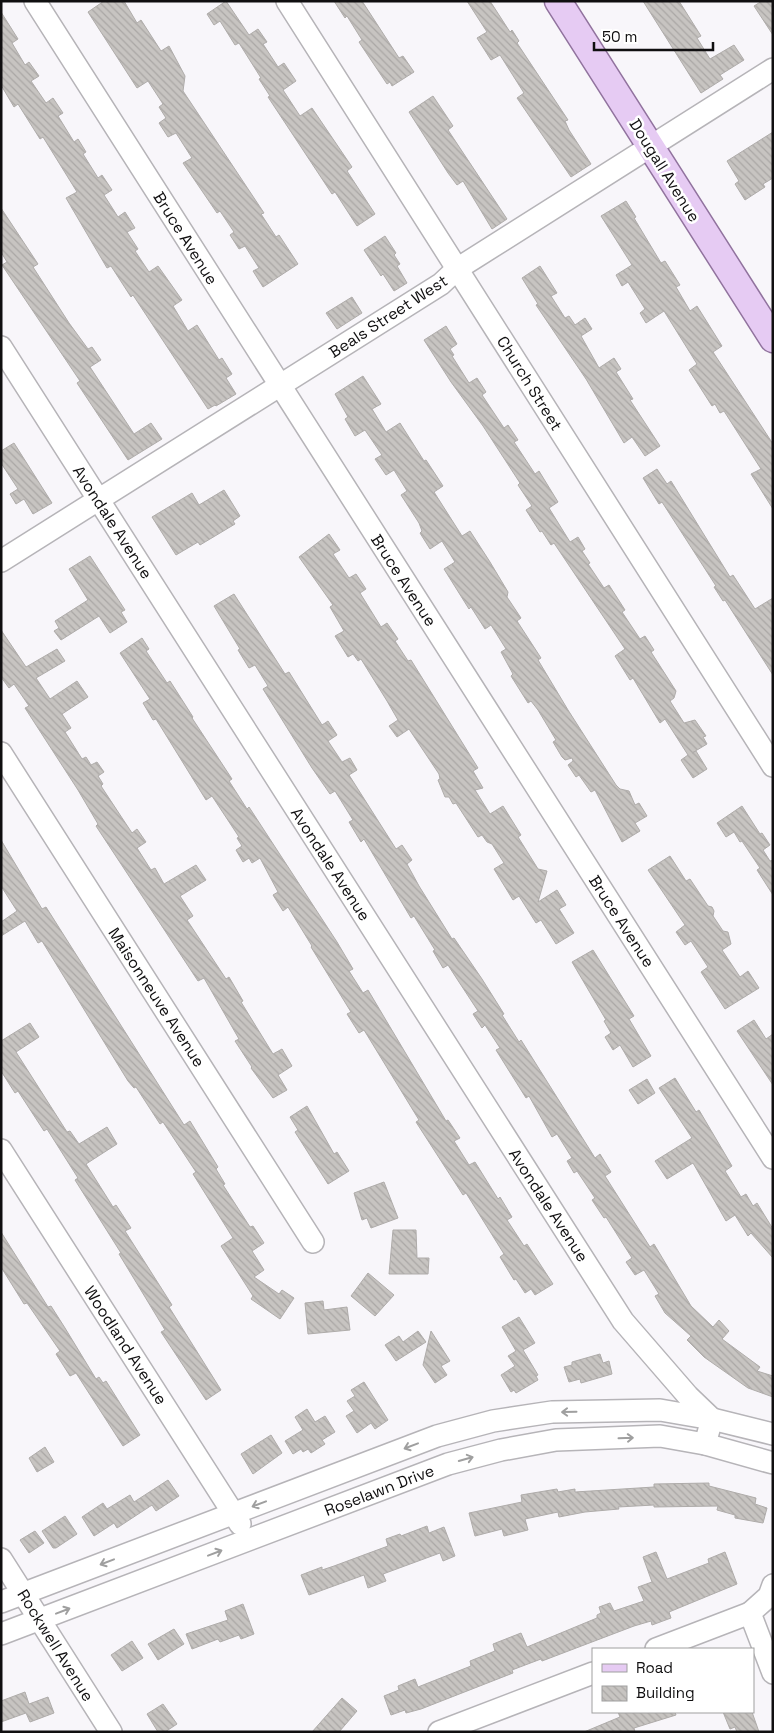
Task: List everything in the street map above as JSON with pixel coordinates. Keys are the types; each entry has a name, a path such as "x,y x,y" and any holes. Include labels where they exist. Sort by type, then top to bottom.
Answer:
{"main road":[{"name":"Dougall Avenue","path":"558,1 773,339"}],"street":[{"name":"Bruce Avenue","path":"35,1 773,1158"},
{"name":"Church Street","path":"287,1 770,755"},
{"name":"Beals Street West","path":"1,561 441,284 457,269 773,69"},
{"name":"Avondale Avenue","path":"1,347 622,1322 669,1375 712,1419"},
{"name":"Maisonneuve Avenue","path":"1,753 314,1242"},
{"name":"Woodland Avenue","path":"1,1150 250,1539"},
{"path":"660,1410 669,1375"},
{"name":"Roselawn Drive","path":"1,1602 437,1436 493,1421 552,1412 660,1410 712,1419 773,1434"},
{"path":"705,1444 712,1419"},
{"name":"Roselawn Drive","path":"1,1634 448,1464 501,1450 556,1440 660,1436 705,1444 773,1463"},
{"name":"Rockwell Avenue","path":"1,1559 111,1732"},
{"path":"659,1648 750,1614 769,1596 773,1585"},
{"path":"750,1614 773,1673"},
{"path":"439,1732 592,1673"}],"building":[{"path":"104,1 124,1 137,23 141,20 161,51 169,46 185,76 183,91 264,213 261,214 276,237 279,235 298,264 263,287 253,271 259,268 245,246 239,249 230,235 234,232 220,211 217,213 183,163 192,158 176,133 168,137 159,123 166,118 159,107 163,104 148,81 137,88 88,12"},
{"path":"226,1 249,35 258,29 267,42 263,44 278,67 284,63 296,81 283,90 300,116 312,108 352,167 347,171 375,214 357,226 335,192 332,194 268,97 270,96 259,79 261,78 239,43 235,45 220,21 214,25 207,14"},
{"path":"334,1 362,1 399,58 403,56 414,72 392,86 390,82 387,84 359,42 362,40 347,16 345,18"},
{"path":"467,1 490,1 510,32 512,30 519,41 517,43 568,120 565,121 569,130 591,164 571,177 517,98 524,93 500,55 491,60 477,38 487,32"},
{"path":"643,1 679,1 701,36 697,38 710,59 734,45 744,60 720,75 723,79 701,93"},
{"path":"762,1 773,1 773,35 754,6"},
{"path":"1,12 18,39 12,43 25,65 29,62 39,76 31,81 46,103 53,98 63,113 58,116 74,142 78,139 86,152 83,154 98,178 102,175 112,190 104,195 118,217 125,212 135,228 127,232 138,249 135,251 149,272 158,266 182,300 173,306 188,331 197,325 219,360 222,358 232,374 226,378 236,394 216,406 208,409 133,295 131,297 111,266 107,268 66,198 77,192 43,137 40,139 18,104 14,107 1,85"},
{"path":"433,96 453,126 448,130 507,219 492,229 463,181 457,185 409,112"},
{"path":"773,132 773,178 763,184 765,187 745,200 735,184 739,181 727,161"},
{"path":"626,201 661,263 665,261 680,285 676,287 690,311 697,306 722,346 713,352 773,444 773,509 751,474 761,469 724,411 720,413 715,404 712,406 689,370 697,364 664,311 646,323 640,313 645,309 628,282 622,286 616,275 632,265 601,216"},
{"path":"1,208 38,264 33,267 69,323 88,349 92,347 101,360 90,367 134,434 151,423 162,439 128,460 77,383 80,381 2,265 7,262 1,252"},
{"path":"385,236 396,253 394,255 400,264 397,266 407,283 394,291 383,274 381,276 364,250"},
{"path":"540,266 557,293 551,296 565,318 569,316 575,325 585,318 592,329 581,336 599,368 614,358 621,369 616,372 633,399 630,400 660,446 645,456 632,437 624,443 586,379 536,305 538,304 522,278"},
{"path":"352,297 362,313 337,329 326,313"},
{"path":"446,326 457,344 450,349 454,355 452,356 469,383 477,378 486,392 482,395 504,428 508,425 518,440 514,442 535,474 539,471 558,502 549,508 570,542 578,537 585,549 582,551 590,563 588,564 604,588 609,585 625,610 622,612 640,639 645,636 654,650 651,652 676,691 674,698 670,701 684,723 695,720 706,736 703,737 707,744 692,753 696,751 707,769 693,778 681,760 688,755 665,719 660,723 633,678 630,680 615,656 625,649 554,543 551,545 542,531 540,532 526,510 532,506 518,485 520,483 424,340"},
{"path":"363,376 381,404 372,409 386,432 400,423 424,461 426,460 443,486 434,492 462,536 470,531 490,562 508,592 507,597 521,618 517,621 541,658 538,660 568,710 616,785 620,789 629,791 635,805 639,803 647,816 635,823 640,831 622,842 595,790 591,792 579,775 576,777 568,765 573,761 572,758 565,760 562,757 553,742 556,740 538,710 531,701 528,703 511,676 513,674 501,652 506,649 491,625 485,629 471,607 469,609 444,569 455,562 442,541 430,549 420,533 422,531 419,523 401,495 407,491 394,470 386,475 375,459 382,455 365,430 355,436 345,419 348,417 335,394"},
{"path":"14,443 52,503 33,514 24,499 16,504 10,494 18,489 1,463 1,451"},
{"path":"657,469 667,484 671,481 730,577 733,575 755,609 773,598 773,675 725,600 723,601 714,587 716,586 662,502 659,504 643,478"},
{"path":"224,490 240,516 233,521 235,524 200,545 198,542 176,555 152,517 192,493 199,505"},
{"path":"329,534 340,550 333,554 349,578 356,574 366,589 360,593 381,627 387,623 398,639 395,641 408,661 411,660 478,768 473,771 483,788 475,790 490,814 503,806 521,835 518,837 538,869 547,871 538,902 557,890 566,905 559,909 574,933 556,944 541,920 536,923 519,896 513,900 494,869 504,863 492,844 487,842 482,835 478,837 456,803 453,804 449,797 445,797 438,780 440,779 439,774 409,729 397,737 389,726 398,720 387,701 361,659 358,661 353,654 348,657 335,636 344,631 330,607 333,605 299,557"},
{"path":"90,556 125,610 121,612 127,622 110,633 99,616 61,640 54,631 59,628 55,621 88,600 69,569"},
{"path":"234,594 285,674 289,672 322,725 328,721 337,735 328,741 342,762 350,758 357,770 349,775 396,849 402,845 412,860 407,864 419,886 452,939 454,938 482,979 519,1042 521,1040 595,1158 600,1154 611,1172 605,1176 650,1247 654,1244 691,1306 713,1327 719,1320 729,1331 722,1339 760,1367 757,1371 773,1376 773,1397 748,1388 704,1357 687,1340 691,1336 665,1313 655,1296 659,1294 644,1270 635,1275 626,1262 632,1258 606,1217 604,1218 592,1200 595,1198 577,1171 574,1173 567,1161 572,1158 557,1134 552,1137 529,1096 526,1098 496,1050 500,1048 485,1025 482,1028 473,1014 478,1011 448,965 443,968 433,951 435,950 414,916 411,918 364,839 361,842 349,822 353,820 335,791 330,794 312,768 263,689 268,686 255,665 249,668 238,650 240,649 214,606"},
{"path":"1,630 26,667 57,649 65,661 36,678 50,699 77,681 88,697 62,714 71,728 65,732 82,759 86,757 91,765 97,762 104,772 98,776 103,784 101,786 132,833 137,829 146,842 137,848 151,870 155,868 164,884 196,865 206,880 180,896 193,916 187,920 226,979 229,977 243,1001 241,1002 273,1054 282,1049 292,1066 278,1075 287,1090 273,1098 251,1068 235,1041 239,1039 204,978 198,981 96,826 98,824 78,790 25,708 29,706 14,684 9,688 1,677"},
{"path":"142,638 149,649 146,651 167,683 170,681 232,779 229,781 247,809 249,807 337,942 353,969 349,971 363,993 368,990 446,1121 448,1120 460,1138 454,1141 469,1165 475,1162 498,1199 500,1197 512,1217 507,1220 524,1246 527,1244 553,1284 535,1295 531,1289 525,1293 516,1279 514,1280 500,1257 504,1254 466,1193 463,1195 416,1122 419,1120 364,1030 359,1033 347,1014 351,1012 288,907 283,911 273,895 278,892 260,858 252,863 249,858 243,862 236,850 242,846 237,838 239,837 212,796 206,800 156,719 153,720 143,703 150,699 120,653"},
{"path":"742,806 760,834 762,833 770,845 763,850 770,861 773,860 773,895 757,870 760,868 742,841 740,842 734,832 726,837 717,823"},
{"path":"1,840 42,909 46,907 184,1125 190,1121 218,1167 216,1169 225,1184 223,1185 250,1227 253,1226 264,1243 252,1251 264,1270 254,1277 279,1294 282,1290 294,1298 280,1319 251,1299 253,1296 221,1246 233,1238 193,1174 196,1172 163,1122 160,1124 136,1087 134,1088 128,1081 42,941 38,943 25,921 1,936 1,922 17,911 1,886"},
{"path":"670,856 686,881 690,879 708,906 712,907 714,911 713,916 723,931 728,932 731,944 722,950 740,977 748,971 759,988 725,1009 701,972 708,967 691,941 685,945 676,932 685,925 648,870"},
{"path":"593,950 634,1016 629,1019 651,1056 633,1067 620,1045 613,1050 605,1037 611,1033 604,1021 606,1020 572,962"},
{"path":"754,1020 766,1039 773,1034 773,1085 737,1031"},
{"path":"30,1023 39,1037 16,1052 67,1132 70,1131 79,1144 107,1127 117,1144 86,1164 113,1207 116,1205 131,1228 125,1231 172,1305 169,1307 221,1390 206,1400 161,1332 165,1330 119,1254 121,1253 75,1180 78,1178 47,1129 44,1131 18,1091 15,1093 1,1071 1,1041"},
{"path":"675,1078 696,1112 699,1110 732,1166 725,1171 741,1197 746,1194 753,1206 757,1203 773,1229 773,1258 751,1233 748,1236 735,1215 726,1221 693,1163 667,1179 655,1161 692,1138 659,1088"},
{"path":"647,1079 655,1093 638,1104 629,1090"},
{"path":"307,1106 334,1154 337,1152 349,1171 328,1184 295,1132 298,1130 290,1117"},
{"path":"384,1182 398,1218 371,1228 367,1218 362,1220 354,1193"},
{"path":"393,1230 416,1230 417,1258 429,1258 428,1274 389,1274"},
{"path":"1,1232 48,1307 51,1306 96,1379 99,1377 103,1383 106,1381 140,1435 123,1446 76,1373 70,1376 56,1354 60,1351 27,1303 24,1304 1,1267"},
{"path":"368,1273 394,1295 375,1316 351,1296"},
{"path":"323,1301 324,1310 347,1307 350,1330 308,1334 305,1303"},
{"path":"519,1317 535,1343 523,1350 538,1375 536,1376 538,1380 516,1393 514,1390 511,1392 501,1375 515,1366 508,1356 516,1351 502,1327"},
{"path":"418,1331 426,1342 396,1361 385,1345 399,1336 403,1342"},
{"path":"431,1331 450,1361 441,1366 447,1375 435,1383 423,1365"},
{"path":"600,1354 603,1363 609,1361 612,1374 581,1383 580,1379 569,1382 564,1367 572,1365 572,1362"},
{"path":"364,1382 388,1420 375,1429 371,1423 357,1433 346,1416 354,1411 347,1401 355,1396 351,1390"},
{"path":"307,1409 315,1422 325,1416 335,1432 322,1440 325,1444 311,1453 308,1449 303,1452 301,1449 293,1454 285,1441 303,1430 295,1417"},
{"path":"271,1435 282,1453 253,1474 241,1454"},
{"path":"45,1447 54,1462 37,1472 29,1458"},
{"path":"168,1480 179,1496 156,1511 152,1505 117,1528 114,1523 94,1536 82,1517 103,1503 107,1509 130,1495 134,1502"},
{"path":"709,1483 709,1486 756,1498 755,1504 767,1508 763,1523 735,1518 735,1515 717,1510 718,1506 654,1507 654,1505 618,1507 619,1509 585,1512 559,1517 558,1512 525,1519 528,1530 504,1536 502,1529 475,1536 469,1513 522,1502 521,1495 557,1489 558,1492 575,1489 575,1492 654,1487 654,1484"},
{"path":"65,1516 77,1534 56,1548 53,1548 42,1531"},
{"path":"427,1526 429,1533 444,1527 455,1556 443,1561 440,1553 383,1574 386,1581 368,1588 364,1575 309,1595 301,1575 322,1567 322,1570 388,1546 386,1539 400,1534 401,1536"},
{"path":"35,1531 44,1543 29,1553 20,1540"},
{"path":"656,1552 667,1579 709,1563 708,1559 725,1552 737,1584 669,1612 671,1618 652,1625 651,1621 634,1626 542,1661 541,1659 512,1670 513,1673 421,1709 406,1713 405,1710 391,1715 384,1696 399,1690 398,1686 415,1679 418,1687 471,1666 470,1661 495,1651 493,1644 521,1633 527,1647 597,1618 597,1615 601,1613 599,1607 610,1603 614,1611 644,1601 638,1587 652,1582 643,1557"},
{"path":"243,1604 254,1634 241,1639 239,1635 220,1642 218,1639 192,1649 186,1634 228,1620 225,1611"},
{"path":"174,1629 184,1644 158,1660 148,1644"},
{"path":"132,1641 143,1658 122,1671 111,1655"},
{"path":"25,1692 29,1704 48,1697 54,1713 30,1722 26,1713 1,1722 1,1701"},
{"path":"342,1698 357,1711 339,1732 312,1732"},
{"path":"163,1704 177,1724 165,1732 158,1732 147,1714"},
{"path":"618,1713 675,1713 676,1715 634,1728 635,1732 584,1732 620,1717"},
{"path":"723,1713 752,1713 759,1732 737,1732 735,1727 730,1729"}]}
